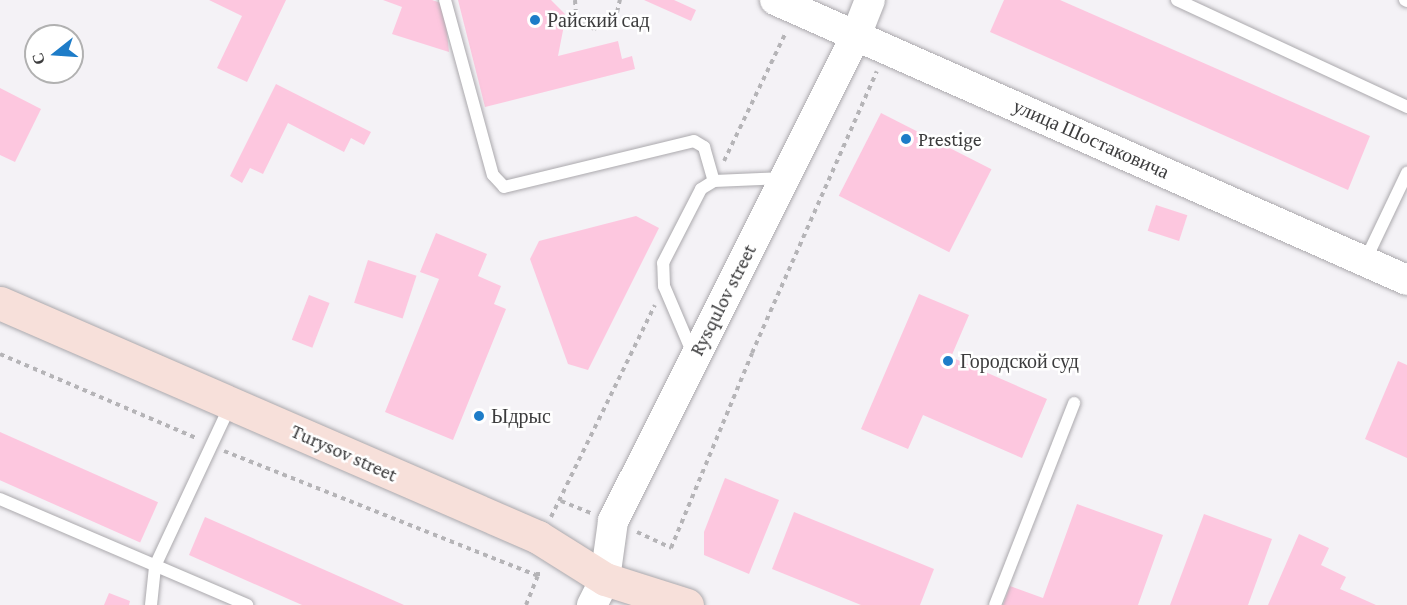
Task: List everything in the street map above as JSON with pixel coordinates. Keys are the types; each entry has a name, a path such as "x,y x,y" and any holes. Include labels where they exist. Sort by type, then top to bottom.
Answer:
{"main road":[{"name":"Turysov street","path":"0,303 538,537 598,592 687,605"}],"street":[{"name":"улица Шостаковича","path":"775,0 855,38 887,49 1407,280"},
{"name":"Rysqulov street","path":"598,592 613,521 855,38 870,0"}],"lane":[{"path":"445,0 493,175 504,187 694,141 704,147 714,181"},
{"path":"1177,0 1407,107"},
{"path":"1365,261 1407,173"},
{"path":"695,357 664,286 663,263 702,189 714,181 785,178"},
{"path":"151,605 156,566 232,402"},
{"path":"995,605 1074,403"},
{"path":"0,500 247,605"}],"path":[{"path":"575,0 576,16 594,29 615,21 620,0"},
{"path":"561,501 613,521 671,548 752,353 887,49"},
{"path":"0,354 199,440"},
{"path":"526,605 538,576"}],"building":[{"path":"209,0 286,0 247,82 217,68 242,16"},
{"path":"383,0 432,0 444,4 449,52 392,34 402,7"},
{"path":"458,0 551,0 566,15 558,56 618,41 622,59 632,56 635,69 485,107"},
{"path":"644,0 674,0 696,10 691,21"},
{"path":"1004,0 1060,0 1370,136 1348,190 990,32"},
{"path":"276,84 371,132 364,145 351,138 344,152 288,123 263,174 250,168 242,183 230,176"},
{"path":"0,88 41,109 15,162 0,155"},
{"path":"881,113 991,169 949,252 839,196"},
{"path":"1156,205 1187,215 1179,241 1148,231"},
{"path":"636,216 659,228 588,370 568,364 530,259 539,241"},
{"path":"436,233 487,254 478,276 501,286 494,304 506,309 453,440 385,412 439,279 420,272"},
{"path":"368,260 417,276 403,319 354,303"},
{"path":"919,294 969,315 951,357 1047,399 1022,458 923,415 908,449 861,429"},
{"path":"309,295 330,303 312,348 292,340"},
{"path":"1398,361 1407,365 1407,458 1365,439"},
{"path":"0,432 158,502 140,543 0,480"},
{"path":"725,478 779,500 749,574 704,555 704,532"},
{"path":"1077,504 1163,535 1138,605 1003,605 1010,586 1043,598"},
{"path":"794,512 934,569 920,605 861,605 772,569"},
{"path":"1204,514 1272,539 1248,605 1170,605"},
{"path":"205,517 404,605 302,605 189,555"},
{"path":"1299,534 1329,548 1321,565 1346,577 1340,589 1376,605 1268,605"},
{"path":"109,593 130,601 129,605 104,605"}],"place":[{"name":"Райский сад","path":"535,20"},
{"name":"Prestige","path":"906,139"},
{"name":"Городской суд","path":"948,361"},
{"name":"Ыдрыс","path":"479,416"}]}
